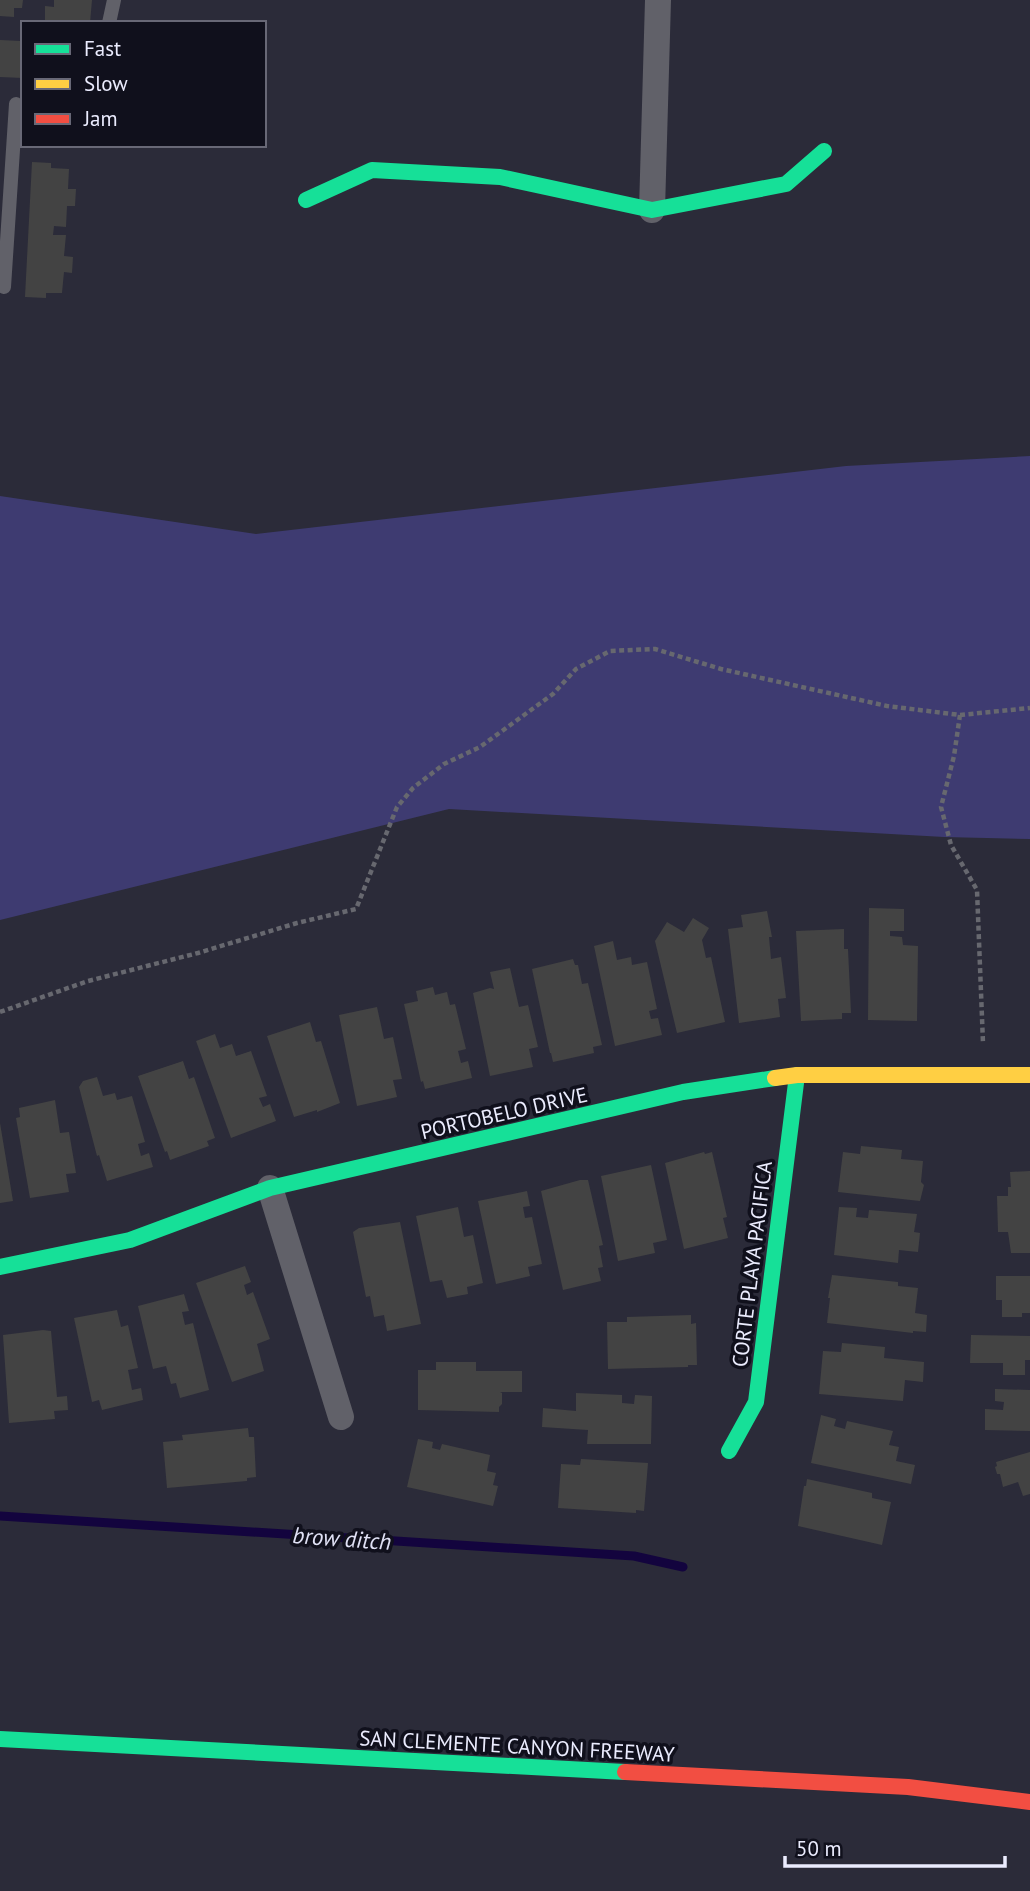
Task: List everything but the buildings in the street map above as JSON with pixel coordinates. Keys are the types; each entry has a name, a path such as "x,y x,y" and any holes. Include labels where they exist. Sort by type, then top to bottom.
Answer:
{"main road":[{"path":"306,200 372,170 500,177 652,210 786,184 824,151"},
{"name":"PORTOBELO DRIVE","path":"0,1267 104,1247 270,1188 683,1092 797,1075 1030,1075"},
{"name":"CORTE PLAYA PACIFICA","path":"729,1451 756,1402 797,1075"},
{"name":"SAN CLEMENTE CANYON FREEWAY","path":"0,1738 908,1787 1030,1802"},
{"path":"908,1787 1030,1787"}],"street":[{"path":"652,210 658,0"},
{"path":"270,1188 341,1417"}],"lane":[{"path":"109,21 114,0"},
{"path":"0,103 19,104 4,287"}],"path":[{"path":"0,1012 88,981 356,909 397,807 413,788 444,764 480,747 553,694 576,669 610,652 655,649 721,669 887,706 960,715 1030,709"},
{"path":"960,715 954,756 941,807 951,845 977,890 984,1075"}],"shaded area":[{"path":"1030,456 1030,839 944,837 449,809 0,920 0,496 256,534 846,466"}],"waterway":[{"name":"brow ditch","path":"0,1516 634,1556 683,1567"}],"traffic: fast":[{"path":"306,200 372,170 500,177 652,210 786,184 824,151"},
{"path":"729,1451 756,1402 797,1075"},
{"path":"0,1267 130,1240 270,1188 683,1092 775,1078"},
{"path":"0,1739 625,1772"}],"traffic: slow":[{"path":"775,1078 797,1075 1030,1075"}],"traffic: jam":[{"path":"625,1772 908,1787 1030,1802"}]}
